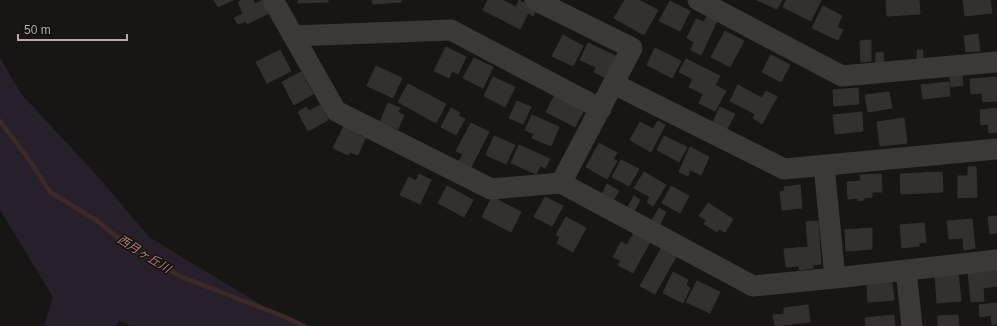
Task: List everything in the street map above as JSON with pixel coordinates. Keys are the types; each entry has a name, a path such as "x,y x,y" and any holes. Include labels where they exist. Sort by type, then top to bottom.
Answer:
{"street":[{"path":"273,0 336,111 491,189 561,183 753,286 997,260"},
{"path":"534,0 632,48 561,183"},
{"path":"698,0 842,76 997,62"},
{"path":"293,36 451,30 601,109"},
{"path":"614,84 784,169 997,149"},
{"path":"824,166 834,278"},
{"path":"906,270 912,326"}],"shaded area":[{"path":"0,58 22,95 94,172 149,237 276,314 312,326 132,326 119,321 116,326 44,326 53,297 0,210"}],"building":[{"path":"214,0 233,0 218,7"},
{"path":"243,0 253,0 255,4 263,0 269,13 247,24 246,21 238,24 234,18 243,14 238,2"},
{"path":"298,0 328,0 328,2 298,3"},
{"path":"372,0 401,0 401,2 373,4"},
{"path":"488,0 502,0 516,7 519,0 537,9 533,16 528,13 520,29 483,10"},
{"path":"625,0 639,0 658,10 644,35 614,18"},
{"path":"757,0 782,0 777,9"},
{"path":"786,0 821,0 811,21 783,7"},
{"path":"886,0 919,0 920,14 887,16"},
{"path":"963,0 990,0 992,13 965,16"},
{"path":"670,1 690,11 680,31 659,21"},
{"path":"823,6 842,16 837,27 843,30 838,40 812,28"},
{"path":"707,16 717,21 701,55 691,50 694,42 687,38 696,19 704,22"},
{"path":"725,31 744,41 730,67 711,57"},
{"path":"978,34 980,51 966,52 964,36"},
{"path":"563,35 583,46 573,66 552,56"},
{"path":"871,40 871,61 861,62 860,41"},
{"path":"588,43 616,56 606,78 594,72 596,67 580,60"},
{"path":"446,47 466,57 458,74 452,71 449,78 434,71"},
{"path":"655,48 681,61 672,78 647,65"},
{"path":"280,50 291,71 267,83 256,62"},
{"path":"917,50 923,50 923,60 917,60"},
{"path":"883,52 884,64 876,65 876,53"},
{"path":"771,55 790,65 781,82 762,72"},
{"path":"474,58 493,67 483,88 463,78"},
{"path":"686,59 720,76 715,85 726,91 715,111 699,103 703,94 689,87 693,79 679,72"},
{"path":"376,66 402,78 393,98 367,86"},
{"path":"301,72 313,94 294,105 282,82"},
{"path":"962,76 963,85 951,87 950,77"},
{"path":"493,77 515,87 505,107 484,96"},
{"path":"997,77 997,101 983,102 982,93 971,94 970,79"},
{"path":"949,82 950,96 923,99 921,85"},
{"path":"408,84 446,104 436,123 398,102"},
{"path":"738,85 762,98 766,91 777,97 762,124 753,118 755,114 730,101"},
{"path":"858,88 859,104 834,106 833,90"},
{"path":"889,92 892,108 868,112 865,95"},
{"path":"555,95 584,110 575,127 546,112"},
{"path":"517,101 531,107 523,124 509,118"},
{"path":"388,103 400,108 398,112 404,115 398,129 380,122"},
{"path":"320,105 328,120 308,131 298,112 306,107 309,111"},
{"path":"720,107 735,114 727,129 713,122"},
{"path":"451,108 460,113 458,116 465,119 456,135 441,127"},
{"path":"997,108 997,132 989,133 988,124 981,125 980,110"},
{"path":"862,112 863,131 835,134 833,115"},
{"path":"532,115 559,127 551,146 532,138 534,134 525,130"},
{"path":"904,118 907,143 880,146 877,122"},
{"path":"658,121 665,125 651,152 630,140 640,122 653,129"},
{"path":"471,123 489,132 471,167 459,161 463,154 456,151"},
{"path":"344,126 359,133 358,135 365,138 358,155 350,152 348,155 333,148"},
{"path":"494,136 515,145 506,164 486,155"},
{"path":"664,136 687,147 679,162 657,150"},
{"path":"599,143 617,153 613,159 617,161 607,179 586,167"},
{"path":"519,145 550,159 545,168 540,166 536,174 511,163"},
{"path":"690,147 709,157 701,175 690,170 688,176 679,172"},
{"path":"621,160 639,169 629,186 612,177"},
{"path":"968,167 976,167 977,197 958,198 958,176 968,176"},
{"path":"644,172 666,185 653,206 647,202 650,197 634,188"},
{"path":"942,172 943,192 901,194 900,174"},
{"path":"419,174 431,180 420,204 400,195 409,177 416,181"},
{"path":"881,174 882,192 872,192 872,197 864,198 864,200 858,201 858,198 848,199 847,182 861,181 860,175"},
{"path":"607,184 619,191 612,202 601,196"},
{"path":"800,185 802,208 782,210 780,192 785,191 784,187"},
{"path":"447,186 473,200 464,217 438,203"},
{"path":"671,186 689,196 680,213 662,203"},
{"path":"634,196 640,200 633,213 627,209"},
{"path":"492,197 521,212 511,232 482,217"},
{"path":"545,197 563,206 552,226 534,217"},
{"path":"708,203 733,219 725,232 719,229 717,232 704,224 706,220 699,216"},
{"path":"659,208 666,212 659,226 651,222"},
{"path":"997,216 997,233 990,234 988,217"},
{"path":"566,217 586,228 573,252 557,243 560,237 556,235"},
{"path":"972,219 975,248 964,250 963,238 949,239 947,221"},
{"path":"818,221 821,264 812,265 813,268 799,270 799,266 786,267 784,249 808,247 806,222"},
{"path":"924,223 926,242 919,243 919,246 902,248 900,225"},
{"path":"872,228 872,249 846,251 845,230"},
{"path":"634,233 650,242 633,273 618,265 621,261 613,257 621,242 627,245"},
{"path":"662,247 677,255 655,294 640,286"},
{"path":"997,269 997,286 983,288 984,301 971,302 968,272"},
{"path":"673,272 688,280 686,285 690,288 683,303 663,293"},
{"path":"958,273 961,301 937,303 935,275"},
{"path":"697,281 720,292 710,313 686,302"},
{"path":"892,282 894,300 868,302 867,285"},
{"path":"997,303 997,324 992,325 991,315 980,317 979,305"},
{"path":"808,305 810,322 775,326 773,315 784,314 784,308"},
{"path":"894,315 895,326 866,326 865,318"},
{"path":"958,315 959,326 938,326 938,316"}],"waterway":[{"name":"西月ヶ丘川","path":"0,121 30,161 50,192 96,220 129,247 182,277 283,316 304,326"}]}
